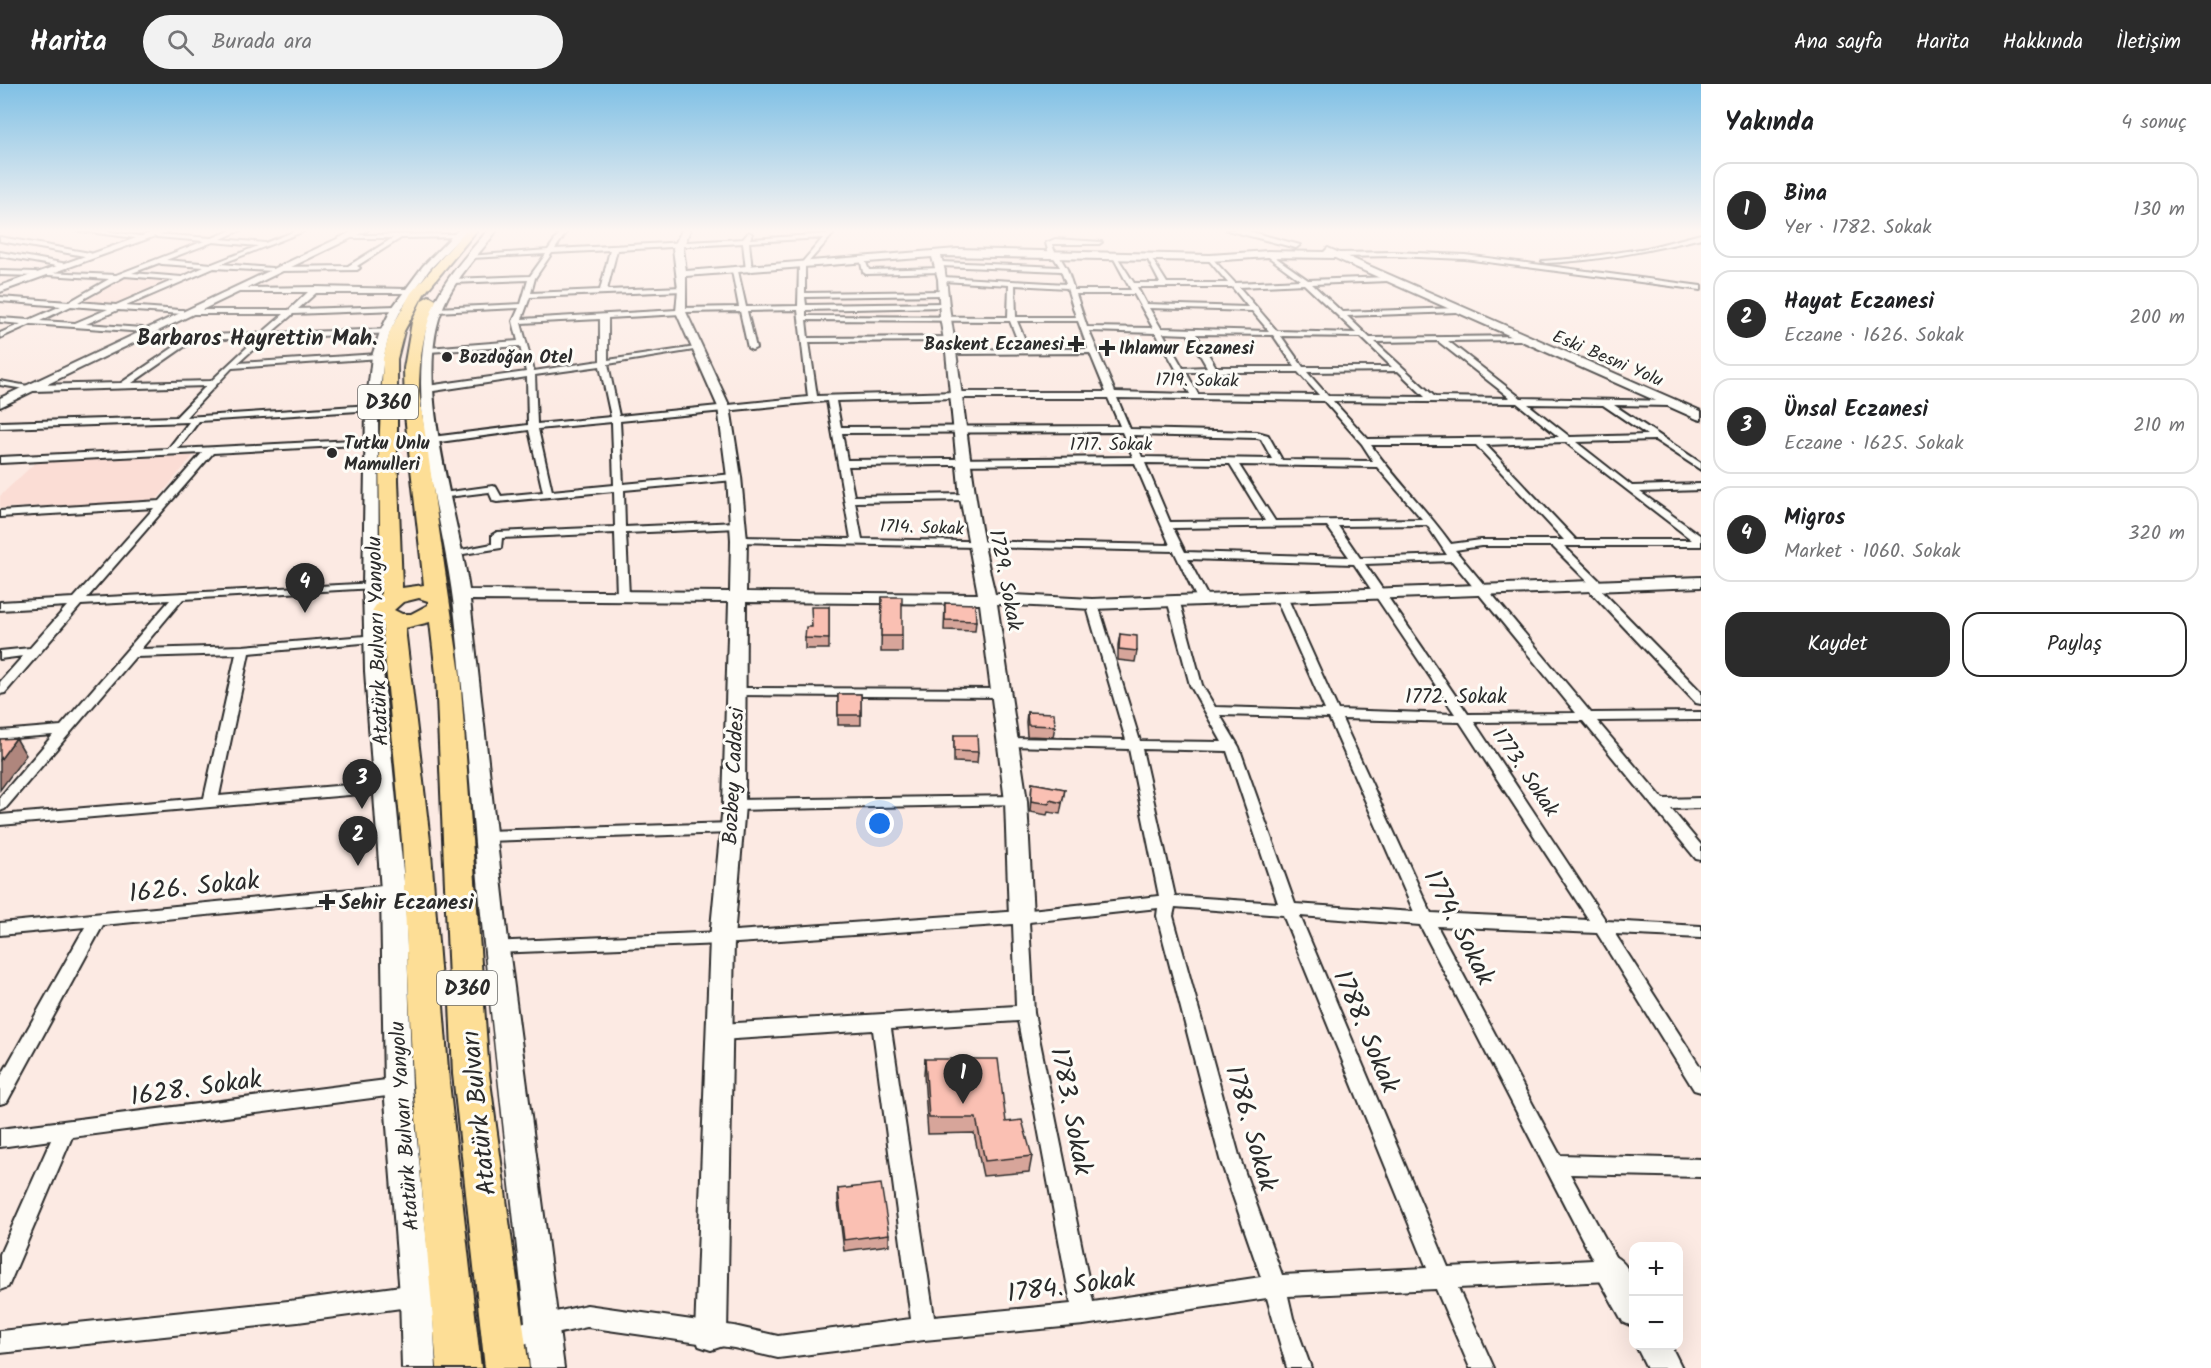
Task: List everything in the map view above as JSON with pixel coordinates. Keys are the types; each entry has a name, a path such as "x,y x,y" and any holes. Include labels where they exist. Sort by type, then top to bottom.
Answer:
{"highway":[{"name":"D360","path":"380,408 390,359 391,332 420,290"},
{"name":"Atatürk Bulvarı","path":"435,290 423,310 411,357 411,403 445,599 471,1074 506,1354"},
{"path":"384,605 412,592 426,592 445,599"},
{"name":"Atatürk Bulvarı","path":"384,605 416,841 431,1082 459,1368"}],"street":[{"path":"0,336 95,290"},
{"path":"77,325 160,290"},
{"path":"0,398 134,340 232,290"},
{"path":"0,404 28,387 142,330 238,290 244,290"},
{"path":"178,420 212,383 315,290"},
{"path":"324,290 402,299"},
{"name":"Atatürk Bulvarı Yanyolu","path":"409,290 402,299 391,332 378,356 380,408 377,450 384,605 384,787 393,891 398,1087 416,1295 419,1368"},
{"path":"447,290 436,310 428,350 427,389 432,440 455,554 445,599 475,708 497,947 547,1368"},
{"path":"529,290 525,306 517,321 531,374 533,427 548,493"},
{"path":"527,296 618,290"},
{"name":"Bozbey Caddesi","path":"682,290 681,311 696,349 724,407 734,477 738,532 738,692 734,805 722,938 711,1334"},
{"path":"739,290 752,348"},
{"path":"802,290 802,318 813,399"},
{"path":"802,296 867,290"},
{"path":"517,321 801,306 900,290"},
{"path":"802,318 845,318 923,290"},
{"name":"1729. Sokak","path":"943,290 975,545 988,599 1003,693 1016,801 1021,917"},
{"path":"956,290 1012,317 1158,331 1442,340 1519,338"},
{"path":"1012,290 1012,317 1026,352"},
{"path":"1069,290 1166,525 1204,601"},
{"path":"1136,290 1196,397"},
{"path":"1237,290 1275,333 1300,370 1365,442 1380,464 1430,522 1455,558 1701,855"},
{"path":"1314,290 1432,399"},
{"name":"Eski Besni Yolu","path":"1412,290 1701,416"},
{"path":"0,299 185,312 290,312 402,299"},
{"path":"436,310 525,306"},
{"path":"1143,306 1253,309"},
{"path":"1340,314 1457,310"},
{"path":"604,316 604,364 616,420 623,596"},
{"path":"844,340 845,318"},
{"path":"0,320 142,330"},
{"path":"134,340 391,332"},
{"path":"1191,332 1213,370"},
{"path":"122,386 193,338"},
{"path":"805,340 844,340 1026,352 1094,351"},
{"path":"1442,340 1630,489 1701,542"},
{"path":"428,350 524,343"},
{"path":"427,389 696,349"},
{"path":"230,366 378,356"},
{"path":"1180,370 1402,369"},
{"path":"0,383 28,387 212,383"},
{"name":"1719. Sokak","path":"432,440 533,427 813,399 957,395 1114,395 1670,403"},
{"path":"831,399 857,541"},
{"path":"1604,402 1701,467"},
{"path":"0,425 178,420 380,408"},
{"path":"170,453 196,419"},
{"path":"836,430 960,428 1257,435 1265,438 1279,463"},
{"path":"1365,442 1478,442 1658,437"},
{"path":"1478,442 1573,543"},
{"path":"0,460 209,451 377,450"},
{"path":"0,690 209,451"},
{"name":"1717. Sokak","path":"842,464 1138,460 1380,464"},
{"path":"1233,462 1272,524"},
{"path":"443,496 494,489 497,499 734,477"},
{"path":"1630,489 1701,487"},
{"path":"848,499 968,497"},
{"path":"0,514 162,504"},
{"path":"1166,525 1430,522"},
{"name":"1773. Sokak","path":"1331,524 1382,595 1463,718 1522,802 1701,1084"},
{"name":"1714. Sokak","path":"455,554 497,546 497,535 621,530 738,532 857,541 1178,552 1357,561 1455,558"},
{"path":"1447,548 1480,543 1701,542"},
{"path":"1556,544 1701,700"},
{"path":"445,599 623,596 988,599 1092,604 1174,603 1701,582"},
{"path":"0,806 180,596"},
{"path":"0,606 180,596 384,605"},
{"name":"1774. Sokak","path":"1282,599 1425,919 1610,1270"},
{"name":"1788. Sokak","path":"1174,603 1196,685 1232,747 1288,908 1442,1278 1482,1368"},
{"name":"1786. Sokak","path":"1092,604 1135,747 1168,901 1166,916 1230,1159 1275,1286 1282,1318 1299,1368"},
{"path":"129,653 243,650 384,605"},
{"path":"210,802 243,650"},
{"path":"0,655 34,651"},
{"path":"738,692 1003,693"},
{"name":"1772. Sokak","path":"1211,711 1463,718 1701,716"},
{"path":"0,735 65,730"},
{"path":"1009,742 1135,747 1232,747"},
{"path":"0,820 384,787"},
{"path":"734,805 1016,801"},
{"path":"1658,804 1701,803"},
{"path":"486,836 731,828"},
{"name":"1626. Sokak","path":"0,930 393,891"},
{"path":"497,947 722,938 1021,917 1168,901 1425,919 1701,932"},
{"name":"1783. Sokak","path":"1021,917 1025,1013 1084,1314"},
{"path":"0,1096 98,921"},
{"path":"720,1032 1025,1013"},
{"path":"881,1023 924,1329"},
{"name":"1628. Sokak","path":"0,1138 65,1132 431,1082"},
{"path":"0,1278 65,1132"},
{"path":"1554,1164 1701,1168"},
{"path":"1610,1270 1629,1302"},
{"name":"1784. Sokak","path":"506,1354 542,1326 587,1316 711,1334 778,1347 924,1329 1084,1314 1275,1286 1610,1270"},
{"path":"0,1342 298,1311 416,1295"},
{"path":"1655,1350 1665,1368"}],"shaded area":[{"path":"101,290 156,290 122,305 84,302"},
{"path":"193,456 154,503 0,508 0,496 37,461"}],"building":[{"path":"882,597 902,597 902,636 881,636"},
{"path":"945,603 975,604 976,621 945,620"},
{"path":"811,607 829,607 829,639 805,638 806,627 812,627"},
{"path":"1120,634 1137,636 1137,651 1119,649"},
{"path":"838,694 861,694 861,715 838,715"},
{"path":"1027,712 1054,713 1055,726 1028,725"},
{"path":"954,735 977,735 978,752 954,751"},
{"path":"16,738 0,760 0,739"},
{"path":"1032,783 1065,789 1062,803 1050,800 1049,804 1031,801"},
{"path":"925,1059 998,1059 1006,1122 1022,1120 1032,1156 985,1161 976,1118 929,1118"},
{"path":"881,1184 889,1234 844,1240 838,1189"}],"place":[{"name":"Baskent Eczanesi","path":"1076,344"},
{"name":"Ihlamur Eczanesi","path":"1107,348"},
{"name":"Bozdoğan Otel","path":"447,357"},
{"name":"Tutku Unlu Mamulleri","path":"332,453"},
{"name":"Migros","path":"305,613"},
{"name":"Ünsal Eczanesi","path":"362,809"},
{"name":"Hayat Eczanesi","path":"358,866"},
{"name":"Sehir Eczanesi","path":"327,902"},
{"name":"Bina","path":"963,1104"}],"district":[{"name":"Barbaros Hayrettin Mah.","path":"257,337"}]}
